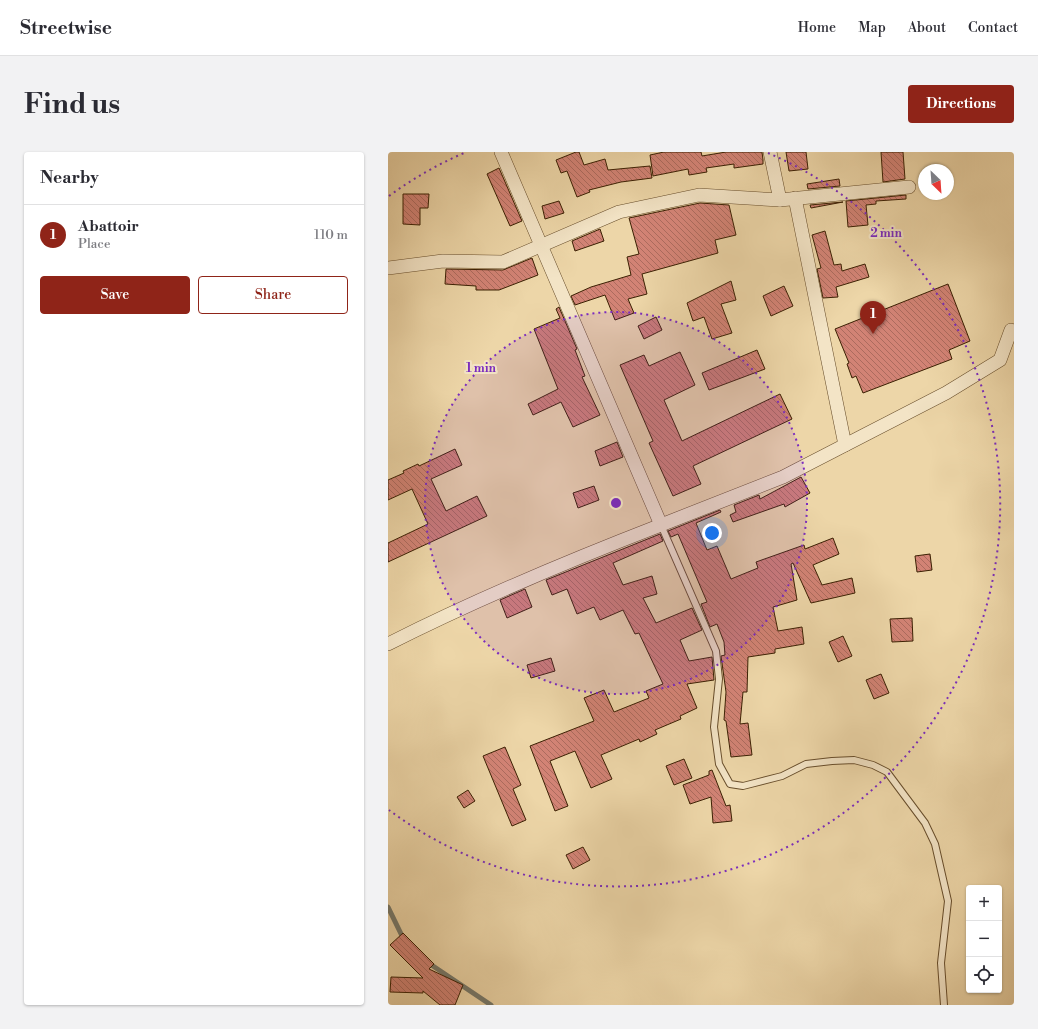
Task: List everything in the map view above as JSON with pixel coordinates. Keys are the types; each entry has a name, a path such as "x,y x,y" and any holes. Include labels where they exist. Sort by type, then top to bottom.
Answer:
{"street":[{"path":"501,152 661,524"},
{"path":"770,152 780,200"},
{"path":"388,268 443,261 503,262 619,212 699,196 780,200 909,187"},
{"path":"795,198 845,445"},
{"path":"388,644 443,616 549,569 783,477 946,393 1000,360 1011,330"}],"lane":[{"path":"661,524 716,651 719,679 714,727 719,764 730,784 743,786 782,776 806,764 854,760 873,765 887,772 925,823 934,844 948,901 941,963 944,1005"}],"building":[{"path":"579,152 584,165 605,159 608,170 650,166 652,178 621,182 589,190 590,192 577,197 567,171 561,173 556,160"},
{"path":"664,152 701,152 702,156 726,152 762,152 763,164 734,168 734,164 706,168 707,172 689,175 688,169 653,176 650,155"},
{"path":"786,152 806,152 808,169 789,171"},
{"path":"881,152 903,152 905,179 883,182"},
{"path":"499,168 522,221 510,226 487,174"},
{"path":"839,179 840,186 808,189 807,184"},
{"path":"403,194 429,194 428,208 420,208 420,225 403,224"},
{"path":"906,195 906,199 876,201 876,204 866,205 868,225 848,227 846,201"},
{"path":"559,201 564,213 545,219 542,206"},
{"path":"843,202 811,208 810,205"},
{"path":"700,203 729,205 736,235 715,240 718,253 642,274 647,294 628,299 634,313 615,320 605,295 575,305 571,296 591,287 631,275 627,257 639,254 629,218"},
{"path":"600,229 604,241 575,251 572,241"},
{"path":"825,231 834,265 841,264 842,271 865,264 869,277 836,287 838,297 823,298 817,269 821,268 812,235"},
{"path":"532,258 538,275 499,290 476,290 476,286 445,284 446,269 503,270"},
{"path":"731,281 736,300 721,304 732,333 712,339 704,317 693,321 687,303"},
{"path":"948,284 970,341 949,350 952,359 863,393 856,376 852,378 847,364 849,363 835,329"},
{"path":"784,286 793,306 771,316 763,296"},
{"path":"559,307 577,349 575,350 585,376 582,377 600,415 573,427 561,402 533,415 528,404 558,389 534,329 560,318 556,309"},
{"path":"656,317 662,330 644,339 638,326"},
{"path":"757,350 765,369 709,390 702,373"},
{"path":"680,352 695,385 664,400 682,441 780,394 792,419 693,466 701,484 673,496 649,443 653,441 620,365 644,355 649,366"},
{"path":"617,442 623,457 600,466 595,451"},
{"path":"455,449 462,465 431,479 446,511 477,496 487,516 388,562 388,543 428,524 412,489 388,500 388,480 404,473 403,471 418,464 419,466"},
{"path":"801,477 810,493 785,507 784,504 733,522 730,515 736,512 734,505 759,495 760,499"},
{"path":"594,486 599,500 578,508 573,493"},
{"path":"720,510 721,512 696,523 707,550 717,546 731,579 758,568 756,562 804,545 805,549 833,538 839,554 813,565 822,585 852,578 855,593 811,603 793,563 791,564 797,600 773,607 778,631 802,627 804,644 775,649 775,653 748,657 747,692 743,692 740,724 748,723 752,755 731,757 726,721 724,720 726,692 721,656 725,655 724,642 717,624 710,627 701,604 707,602 678,534 671,537 668,531"},
{"path":"660,534 663,541 613,563 623,585 652,576 657,594 643,598 656,623 692,608 702,630 680,640 689,661 712,657 714,680 687,684 697,708 680,716 681,719 655,730 657,734 640,742 639,739 601,755 612,779 591,788 575,751 550,761 568,806 555,811 530,746 594,721 584,698 604,690 614,712 649,698 646,691 663,684 639,633 635,634 623,610 600,620 594,607 577,614 567,589 552,595 546,580"},
{"path":"930,554 932,570 917,572 915,556"},
{"path":"525,589 532,607 507,618 500,600"},
{"path":"912,618 913,641 892,642 890,619"},
{"path":"843,636 852,656 838,662 829,642"},
{"path":"551,658 555,671 531,678 527,665"},
{"path":"881,674 889,693 874,699 866,680"},
{"path":"505,747 521,785 513,789 526,820 512,826 483,756"},
{"path":"684,759 692,778 674,785 666,766"},
{"path":"712,770 726,806 730,805 732,821 713,823 711,797 690,804 683,785 709,775 709,771"},
{"path":"468,790 475,801 464,808 457,797"},
{"path":"583,847 590,860 573,869 566,855"},
{"path":"403,933 434,964 429,969 463,985 455,1005 440,1005 423,991 423,993 390,992 391,977 423,978 390,945"}],"waterway":[{"path":"388,907 404,940"},
{"path":"427,962 491,1005"}],"place":[{"name":"Abattoir","path":"873,334"}]}
